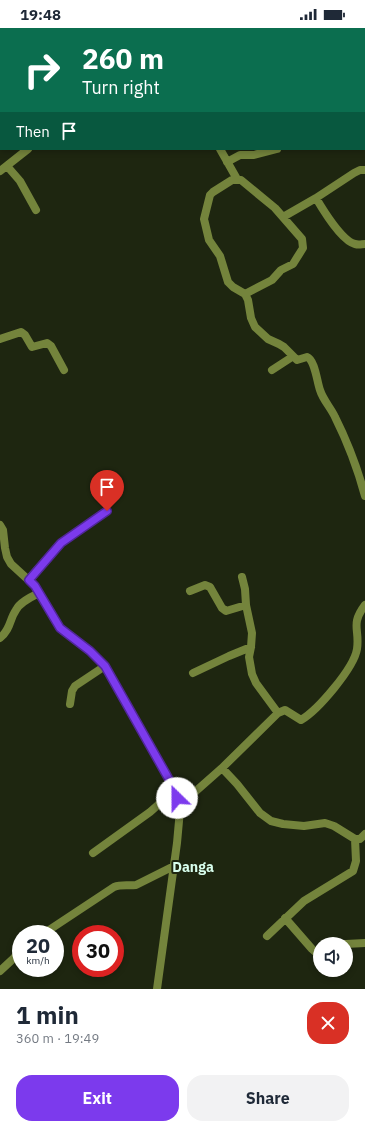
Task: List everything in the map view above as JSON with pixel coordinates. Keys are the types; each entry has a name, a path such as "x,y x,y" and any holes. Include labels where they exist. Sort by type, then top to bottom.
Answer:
{"street":[{"path":"27,150 3,168 20,181 36,210"},
{"path":"221,150 237,179"},
{"path":"227,162 240,155 254,155 273,150"},
{"path":"283,217 316,198 354,173 360,170 365,170"},
{"path":"245,294 272,280 281,270 293,264 303,248 302,239 275,208 241,180 237,179 232,180 210,195 204,219 209,240 220,256 228,282 233,287 245,294 248,300 251,318 255,327 268,339 284,347 292,357 297,360 307,357 310,359 313,364 320,393 335,417 360,478 365,496"},
{"path":"316,198 332,223 350,241 355,244 365,244"},
{"path":"0,339 22,332 32,347 47,344 50,346 64,370"},
{"path":"272,370 292,357"},
{"path":"29,580 61,543 107,511"},
{"path":"0,525 3,530 7,557 16,569 29,580 39,593 60,628 90,651 105,666 175,790 180,817 157,989"},
{"path":"242,577 252,633 249,656 252,674 256,683 278,713"},
{"path":"190,591 205,585 210,587 222,608 226,611 246,605"},
{"path":"0,638 8,629 19,605 39,593"},
{"path":"179,806 222,768 278,713 285,710 301,720 311,714 329,695 353,659 357,649 356,621 365,605"},
{"path":"193,673 251,647"},
{"path":"70,704 74,686 105,666"},
{"path":"222,768 260,813 271,821 304,826 325,823 334,826 355,839 360,839 365,834"},
{"path":"94,853 150,812 175,790"},
{"path":"267,936 304,901 353,871 356,861 355,839"},
{"path":"56,925 114,886 120,884 130,886 136,885 174,866"},
{"path":"285,918 313,950"},
{"path":"353,943 365,942"},
{"path":"0,971 12,960"}],"district":[{"name":"Danga","path":"193,867"}],"route":[{"path":"107,511 61,543 29,580 35,586 60,628 90,651 105,666 175,790 177,798"}]}
